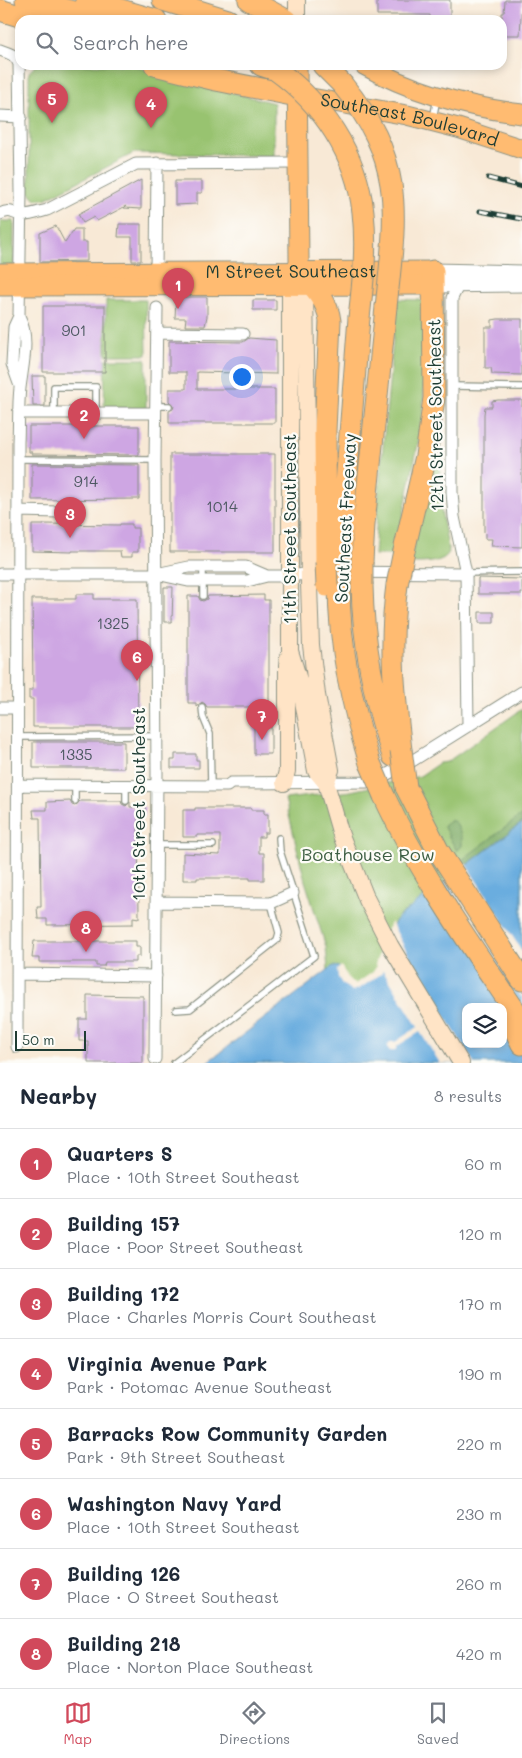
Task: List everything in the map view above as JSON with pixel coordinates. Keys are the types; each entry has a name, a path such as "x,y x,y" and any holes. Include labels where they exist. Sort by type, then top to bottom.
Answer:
{"highway":[{"path":"26,0 85,15"},
{"path":"86,0 138,15"},
{"path":"166,0 212,15"},
{"path":"249,0 277,15"},
{"path":"0,10 16,15"},
{"path":"175,70 297,96"},
{"name":"Southeast Freeway","path":"272,70 305,94 328,121 346,152 357,180 363,212 364,275 325,566 333,586 341,626 346,669 357,721 370,764 405,839 424,872 522,1020"},
{"name":"Southeast Freeway","path":"328,70 342,84 373,127 389,168 394,202 394,219 362,562 364,624 371,676 384,728 397,753 406,788 423,823 444,860 522,980"},
{"path":"397,753 392,629 397,585 426,456 434,398 433,278"},
{"path":"302,282 326,306 330,321 325,440 325,566"},
{"path":"479,956 522,1044"}],"main road":[{"path":"297,0 297,15"},
{"name":"11th Street Southeast","path":"297,70 297,162 302,282 290,576 290,651 299,680 316,771 326,783 341,835 362,890 390,945 461,1063"},
{"name":"Southeast Boulevard","path":"374,70 438,96 481,107 522,114"},
{"name":"Southeast Boulevard","path":"297,96 390,111 433,121 522,149"},
{"name":"M Street Southeast","path":"0,286 20,279 156,272 302,282"},
{"name":"M Street Southeast","path":"0,273 20,279 302,282 433,278"},
{"name":"11th Street Southeast","path":"325,566 314,674 331,770 326,783"},
{"path":"284,783 287,771 287,665 290,651"}],"street":[{"path":"0,50 15,56"},
{"path":"16,1046 20,387 12,364 14,327 19,316 20,279 21,116 19,70"},
{"path":"0,116 21,116"},
{"path":"0,214 12,211 20,215 33,214 47,210 132,166 157,163 297,162"},
{"path":"156,272 157,163"},
{"name":"M Street Southeast","path":"433,278 522,273"},
{"name":"M Street Southeast","path":"433,278 459,284 522,284"},
{"name":"12th Street Southeast","path":"459,284 452,298 452,492 454,517 466,573 468,725"},
{"name":"10th Street Southeast","path":"157,308 155,460 156,976 158,1061"},
{"path":"157,333 243,334"},
{"path":"19,413 96,413 156,410"},
{"path":"18,511 59,512"},
{"path":"325,566 320,572 466,573"},
{"path":"156,574 188,581 247,581 267,576 290,576 325,566"},
{"path":"0,574 156,574 189,567 246,567 267,576"},
{"path":"18,785 227,786 231,783 359,782 382,778 522,692"},
{"path":"0,708 17,708"},
{"path":"156,902 271,902 293,893"},
{"path":"16,974 156,976"}],"lane":[{"path":"433,121 438,96"},
{"path":"452,386 522,387"},
{"path":"54,413 54,387 96,387 96,413"},
{"path":"156,410 170,406"},
{"path":"19,459 155,460"},
{"path":"203,567 203,596"},
{"path":"466,573 522,572"},
{"path":"202,707 203,718 210,734 211,786"},
{"path":"17,737 156,736"},
{"path":"75,786 75,801"},
{"path":"126,786 126,800"},
{"path":"174,1063 314,956 280,851 279,838"},
{"path":"157,845 213,845"},
{"path":"176,1010 190,1009 277,940 279,933 271,902"}],"green space":[{"path":"31,70 147,70 274,103 274,156 134,153 45,199 36,199 29,192 29,72"},
{"path":"0,221 14,221 14,266 0,266"},
{"path":"397,299 420,300 423,302 426,316 423,420 395,555 374,555 379,489"},
{"path":"106,300 146,300 147,355 106,355"},
{"path":"105,359 146,359 146,409 110,409 104,405"},
{"path":"440,422 440,504 449,552 437,561 410,563"},
{"name":"Boathouse Row","path":"522,709 522,823 397,918 375,973 356,986 348,983 333,966 328,970 326,947 305,881 285,799 351,791 420,776 439,763 447,762"},
{"path":"522,815 522,823 468,864 463,859"},
{"path":"451,820 456,823 462,837 462,846 457,851 443,826"}],"water":[{"path":"522,823 522,1063 206,1063 333,966 339,967 348,983 356,986 375,973 389,933 397,918"}],"pier":[{"path":"465,863 522,951 522,998 444,879"},
{"path":"391,922 415,967 462,1043 462,1048 465,1048 474,1063 440,1063 420,1032 397,1046 395,1051 390,1051 387,1047 390,1042 395,1042 418,1027 383,970 381,974 359,989 352,991 342,984 337,970 341,966 350,981 356,984 373,972"}],"building":[{"path":"377,0 450,0 450,15 377,15"},
{"path":"505,0 522,0 520,35 507,35 507,15 502,15 504,13"},
{"path":"141,180 141,209 124,208 126,206 97,221 94,217 83,223 78,214"},
{"path":"175,181 202,181 202,193 197,193 197,204 175,205"},
{"path":"119,224 141,224 141,261 132,261 132,237 118,237"},
{"path":"56,226 65,243 74,229 82,229 82,242 87,242 87,261 40,262 40,233"},
{"path":"176,297 207,297 205,326 185,326 186,318 175,318"},
{"path":"253,300 276,300 276,310 253,310"},
{"path":"43,306 105,306 105,372 43,372"},
{"path":"522,319 522,375 492,374 491,368 485,368 485,327 492,327 492,320"},
{"path":"249,338 276,340 276,374 197,372 197,389 275,389 275,423 169,423 169,411 174,406 169,401 169,389 186,389 186,372 169,372 169,341 243,342"},
{"path":"32,376 45,376 45,406 33,406"},
{"path":"522,400 522,547 491,546 492,539 485,539 484,414 485,407 492,407 492,401"},
{"path":"29,426 139,426 139,455 32,454 32,452 29,452"},
{"path":"170,454 275,454 275,552 170,552"},
{"path":"32,464 139,465 139,499 32,500"},
{"path":"132,524 132,528 138,528 138,552 132,552 132,557 121,557 120,551 32,551 32,525"},
{"path":"478,578 522,579 522,594 478,594"},
{"path":"164,587 173,587 172,622 164,622"},
{"path":"76,594 94,594 94,599 137,599 138,727 33,727 33,699 29,699 29,690 33,690 32,599 76,599"},
{"path":"264,595 264,600 269,600 269,716 271,716 271,754 254,754 254,707 207,707 202,702 196,707 196,703 188,703 188,596 198,596 203,601 208,596"},
{"path":"479,612 494,612 494,623 479,623"},
{"path":"33,742 124,742 124,768 33,768"},
{"path":"175,754 196,754 196,760 199,760 199,768 171,768 171,760 175,760"},
{"path":"70,801 75,806 80,801 121,801 126,806 130,802 130,807 145,807 145,816 138,817 139,918 133,917 133,924 47,925 47,919 38,919 37,907 41,907 40,818 34,818 33,810 47,810 47,802"},
{"path":"195,808 251,808 251,810 264,810 264,814 268,814 268,833 264,833 264,837 259,837 259,853 264,853 264,880 250,880 250,878 197,878 197,880 183,880 183,853 220,855 220,835 183,837 183,810 195,810"},
{"path":"34,941 136,941 136,947 140,947 140,956 136,956 136,962 105,962 104,966 96,966 96,962 39,962 39,958 32,958"},
{"path":"87,995 143,996 143,1063 88,1063 88,1041 79,1041 79,1019 87,1019"}],"railway":[{"path":"488,178 522,187"},
{"path":"480,211 522,219"}],"place":[{"name":"Barracks Row Community Garden","path":"52,123"},
{"name":"Virginia Avenue Park","path":"151,128"},
{"name":"Quarters S","path":"178,309"},
{"name":"Building 157","path":"84,439"},
{"name":"Building 172","path":"70,538"},
{"name":"Washington Navy Yard","path":"137,681"},
{"name":"Building 126","path":"262,740"},
{"name":"Building 218","path":"86,952"}]}
